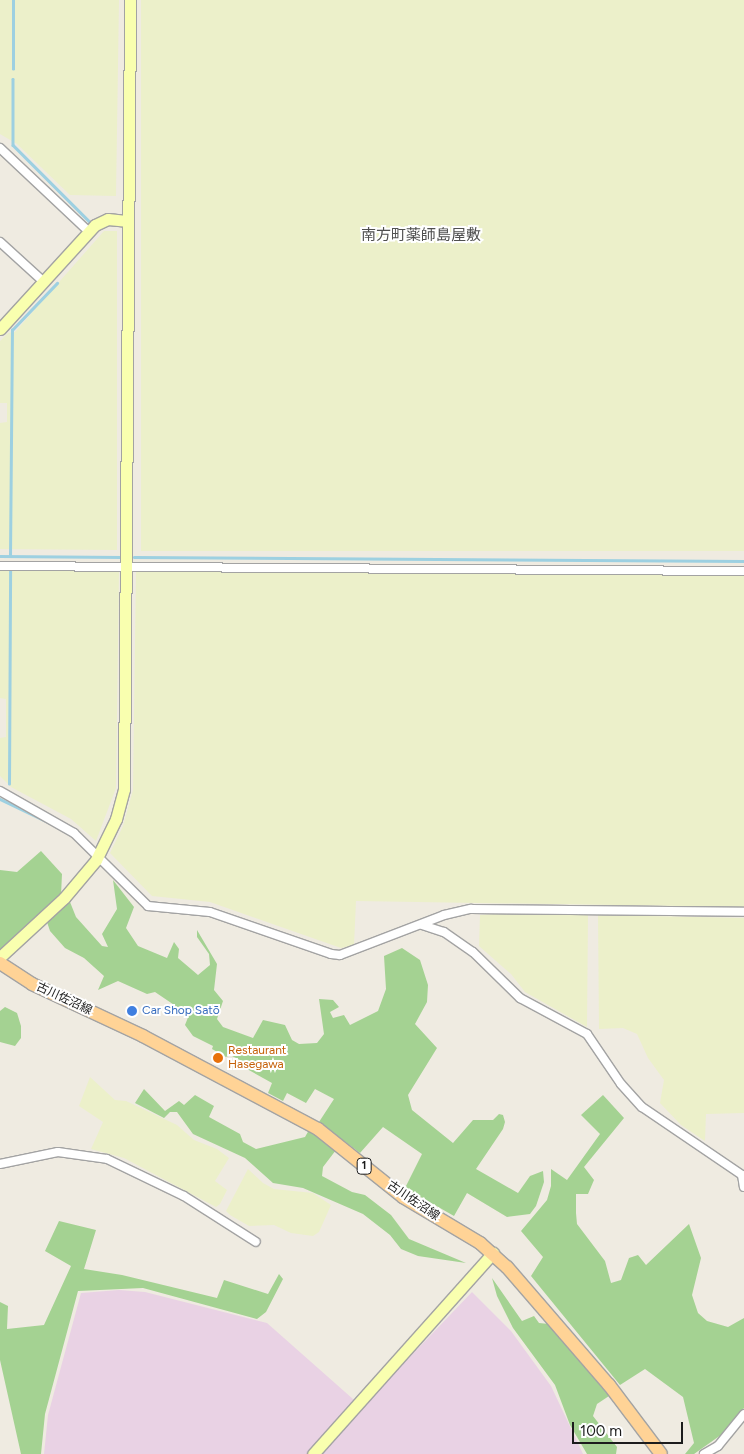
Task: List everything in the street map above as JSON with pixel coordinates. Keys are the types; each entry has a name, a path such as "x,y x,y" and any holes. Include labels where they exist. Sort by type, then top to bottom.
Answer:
{"main road":[{"name":"古川佐沼線","path":"0,963 32,984 143,1036 318,1129 403,1197 493,1253 609,1385 661,1454"}],"street":[{"path":"0,957 64,898 99,855 116,819 124,789 128,567 126,221 130,0"},
{"path":"0,148 89,232"},
{"path":"0,328 89,232 108,219 126,221"},
{"path":"0,242 44,282"},
{"path":"0,256 7,248"},
{"path":"0,566 744,571"},
{"path":"0,791 14,801 57,821 99,855 148,906 210,912 331,954 340,955 458,911 482,909 744,912"},
{"path":"422,925 444,932 473,952 520,998 587,1034 621,1084 647,1112 743,1175 744,1187"},
{"path":"0,1164 58,1152 107,1159 184,1196 256,1242"},
{"path":"313,1454 493,1253"},
{"path":"704,1454 718,1446 744,1414"}],"shaded area":[{"path":"119,1290 145,1292 267,1323 362,1407 472,1292 511,1331 551,1386 583,1454 44,1454 48,1415 81,1293"}],"green space":[{"path":"0,0 119,0 116,196 70,195 17,144 0,134"},
{"path":"141,0 744,0 744,551 141,551"},
{"path":"104,231 117,231 117,550 0,549 0,423 7,422 7,403 0,403 0,341 8,333 15,332"},
{"path":"0,570 119,571 116,788 96,841 71,819 11,787 0,776 0,738 6,737 6,699 0,698"},
{"path":"136,571 744,575 744,907 356,901 354,945 341,948 210,902 152,896 110,853 123,826 133,790"},
{"path":"41,851 62,874 61,895 0,950 0,870 17,872"},
{"path":"113,880 134,907 126,928 138,946 167,958 174,942 179,949 178,958 198,975 210,965 209,954 197,937 197,930 217,964 214,990 223,1001 217,1019 223,1027 253,1038 263,1020 285,1025 292,1040 299,1044 317,1043 324,1034 319,999 333,1000 339,1007 330,1012 333,1018 344,1015 350,1025 378,1011 386,989 384,956 402,948 420,960 428,985 427,1002 415,1024 437,1048 408,1095 412,1110 453,1143 473,1120 493,1120 499,1114 503,1115 505,1122 503,1129 476,1169 518,1193 530,1176 543,1171 544,1182 536,1206 530,1214 507,1217 467,1193 454,1216 405,1188 422,1154 383,1127 360,1153 319,1122 334,1099 315,1089 306,1103 287,1093 283,1101 268,1093 272,1083 247,1069 242,1061 230,1055 226,1057 212,1049 213,1046 193,1036 185,1025 189,1015 155,992 147,994 118,981 98,990 104,976 84,958 65,948 50,931 47,922 70,902 76,917 102,946 108,947 102,934 117,909"},
{"path":"480,915 588,915 587,1027 525,992 511,974 479,946"},
{"path":"598,915 744,918 744,1113 706,1114 705,1141 681,1125 660,1103 664,1080 648,1058 637,1034 623,1028 599,1029"},
{"path":"5,1007 17,1013 21,1026 21,1038 15,1046 0,1042 0,1011"},
{"path":"90,1077 115,1100 126,1101 177,1125 194,1140 217,1149 229,1158 215,1181 227,1190 220,1204 216,1207 124,1158 91,1149 103,1122 79,1106"},
{"path":"144,1089 165,1111 179,1101 184,1105 195,1095 214,1106 209,1117 240,1134 243,1142 256,1149 305,1137 309,1130 336,1150 323,1167 322,1176 352,1192 365,1195 391,1215 409,1239 466,1263 418,1256 401,1249 390,1235 363,1214 303,1188 273,1183 245,1158 193,1134 177,1112 170,1112 164,1118 135,1103"},
{"path":"603,1095 624,1118 584,1167 594,1180 588,1194 576,1194 576,1213 577,1224 605,1261 611,1283 621,1280 629,1258 638,1255 646,1265 689,1224 701,1258 692,1295 698,1313 707,1321 728,1327 744,1318 744,1408 728,1430 694,1454 685,1454 694,1443 683,1397 645,1369 620,1385 531,1276 543,1257 521,1231 547,1200 551,1186 551,1169 567,1180 600,1134 581,1115"},
{"path":"248,1169 263,1183 274,1189 313,1193 331,1205 319,1232 313,1236 291,1233 274,1225 249,1226 230,1215 226,1211"},
{"path":"59,1221 96,1230 84,1269 122,1275 217,1298 224,1280 268,1294 279,1274 283,1279 266,1312 257,1319 143,1288 78,1291 45,1414 41,1454 21,1454 0,1360 0,1302 8,1306 7,1329 44,1325 71,1266 45,1251"},
{"path":"492,1278 522,1321 534,1316 539,1323 549,1324 609,1396 597,1404 593,1416 617,1447 616,1454 587,1454 570,1425 555,1385 513,1328 497,1296"}],"waterway":[{"path":"13,0 13,69"},
{"path":"13,79 13,145 90,222"},
{"path":"10,556 12,330 57,283"},
{"path":"0,556 121,557"},
{"path":"134,557 744,561"},
{"path":"9,784 10,571"},
{"path":"0,799 50,823"}],"place":[{"name":"Car Shop Satō","path":"132,1011"},
{"name":"Restaurant Hasegawa","path":"218,1058"}],"district":[{"name":"南方町薬師島屋敷","path":"421,236"}]}
